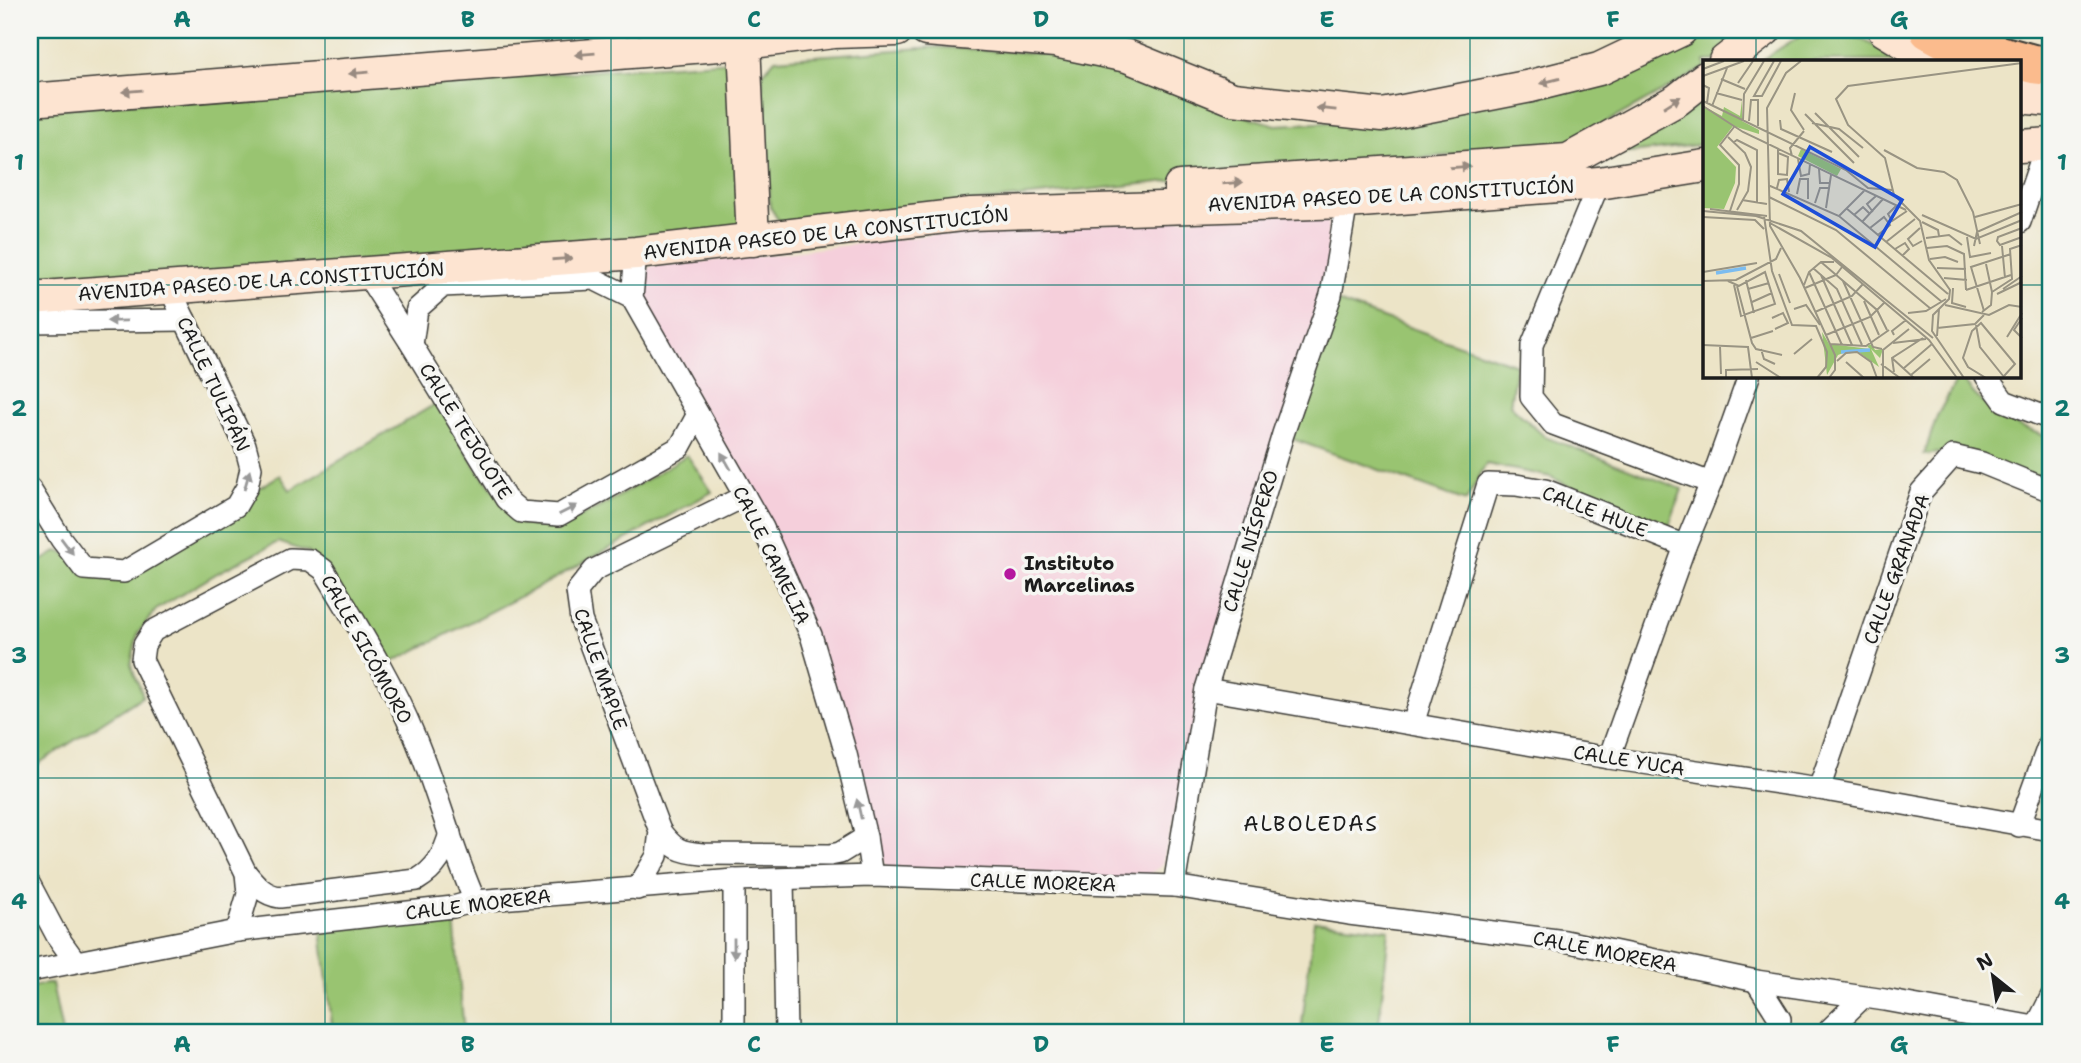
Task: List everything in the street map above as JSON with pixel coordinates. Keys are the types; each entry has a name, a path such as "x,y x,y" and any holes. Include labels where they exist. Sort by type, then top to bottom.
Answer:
{"highway":[{"path":"1929,30 1949,41 2018,60"},
{"path":"1990,30 2051,43"},
{"path":"2022,61 2051,66"}],"street":[{"path":"30,100 744,43 834,31 897,30"},
{"path":"926,30 1055,41 1127,57 1233,99 1383,115 1531,86 1598,69 1681,30"},
{"path":"1598,69 1632,30"},
{"path":"1726,60 1765,30"},
{"path":"1884,30 1933,60"},
{"path":"744,43 753,240"},
{"path":"971,214 1033,202 1164,188 1569,160 1676,100 1703,80"},
{"path":"2022,94 2051,100"},
{"path":"2022,214 2039,145"},
{"name":"AVENIDA PASEO DE LA CONSTITUCIÓN","path":"30,298 636,253 971,214 1348,202 1599,183 1703,166"},
{"path":"1599,183 1532,345 1531,397 1553,424 1710,483"},
{"name":"CALLE NÍSPERO","path":"1174,886 1206,689 1283,434 1331,295 1348,202"},
{"path":"412,345 417,309 443,286 594,279 632,298 636,253"},
{"name":"CALLE TEJOLOTE","path":"366,273 506,499 521,512 559,515 680,447 698,414"},
{"name":"CALLE TULIPÁN","path":"30,489 61,539 84,569 124,572 236,506 247,487 251,468 245,445 169,287"},
{"name":"CALLE CAMELIA","path":"632,298 763,528 811,635 846,754 866,837 872,876"},
{"path":"30,322 185,320"},
{"path":"1609,758 1748,378"},
{"path":"1987,378 2004,401 2051,419"},
{"name":"CALLE GRANADA","path":"1819,789 1921,492 1954,456 1982,463 2051,491"},
{"name":"CALLE HULE","path":"1413,724 1488,484 1545,489 1685,546"},
{"name":"CALLE MAPLE","path":"660,831 581,620 577,591 594,570 745,496"},
{"name":"CALLE SICÓMORO","path":"237,931 248,894 246,873 142,660 144,645 153,631 290,559 310,560 324,570 379,664 414,734 475,901"},
{"name":"CALLE YUCA","path":"1206,689 1609,758 1819,789 2051,830"},
{"path":"2019,826 2051,738"},
{"path":"660,831 673,848 687,853 703,854 830,855 840,853 866,837"},
{"path":"637,889 657,856 660,831"},
{"name":"CALLE MORERA","path":"246,873 260,890 281,897 417,880 428,874 438,863 450,833"},
{"name":"CALLE MORERA","path":"30,971 237,931 453,907 475,901 734,880 872,876 1174,886 1349,914 1565,941 1756,981 2044,1028"},
{"path":"734,880 734,1033"},
{"path":"783,880 786,1033"},
{"path":"33,902 75,961"},
{"path":"1756,981 1780,1019 1779,1033"},
{"path":"2044,1028 2051,997"},
{"path":"1828,1033 1862,998"}],"shaded area":[{"name":"Instituto Marcelinas","path":"1328,211 1329,299 1207,686 1162,865 1140,881 887,869 862,815 761,520 627,295 651,266 751,257 970,230"}],"green space":[{"path":"1694,30 1754,30 1715,60 1703,60 1703,69 1562,147 1309,166 780,223 770,207 762,74 775,59 936,47 1049,54 1133,72 1220,109 1276,125 1377,120"},
{"path":"1809,30 1840,30 1908,60 1762,60"},
{"path":"732,61 744,230 30,292 30,110"},
{"path":"1703,97 1703,144 1614,155"},
{"path":"1329,299 1516,365 1510,405 1545,437 1682,489 1666,535 1551,477 1486,464 1466,501 1281,435"},
{"path":"1958,378 1961,378 2000,418 2051,439 2051,486 1953,451 1924,455 1937,416"},
{"path":"439,402 476,468 521,524 555,528 604,505 687,455 712,492 537,588 389,664 308,552 278,542 221,571 156,610 138,633 131,664 143,696 30,769 30,568 58,551 118,573 280,475 290,490"},
{"path":"453,907 464,1033 333,1033 320,922"},
{"path":"1314,921 1389,930 1378,1033 1301,1033"},
{"path":"52,983 62,1033 30,1033 30,987"}],"place":[{"name":"Instituto Marcelinas","path":"1010,574"}],"district":[{"name":"ALBOLEDAS","path":"1311,824"}]}
